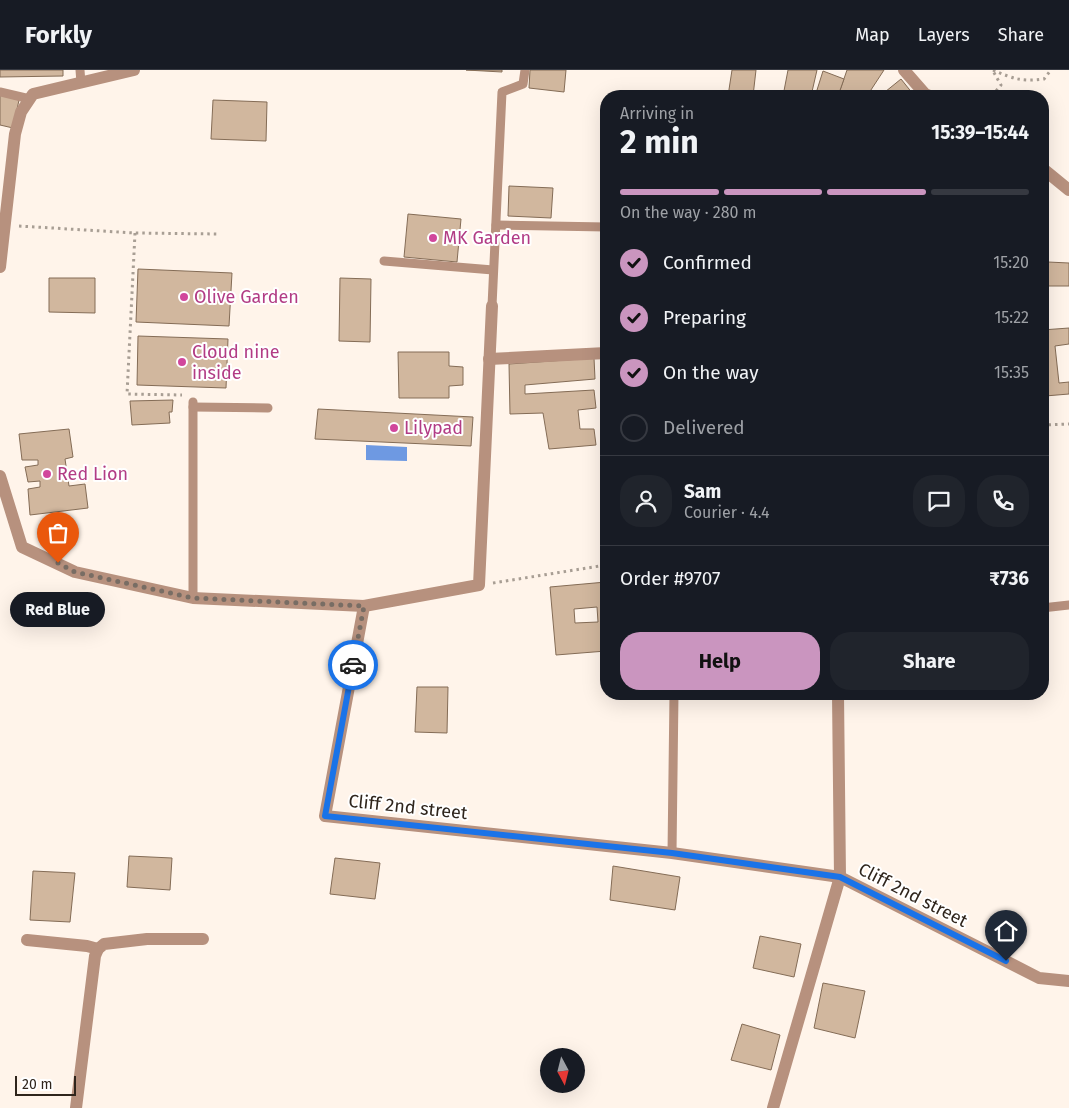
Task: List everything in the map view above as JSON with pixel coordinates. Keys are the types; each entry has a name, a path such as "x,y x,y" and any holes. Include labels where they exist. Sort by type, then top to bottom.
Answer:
{"street":[{"path":"0,267 2,225 15,134 21,112 33,94 80,76 134,70"},
{"path":"904,70 922,90"},
{"path":"1049,174 1069,190"},
{"path":"0,476 22,547 75,572 193,598 364,606 479,585 492,306"},
{"path":"489,359 600,353"},
{"name":"Cliff 2nd street","path":"364,606 325,816 672,853 840,877 1039,978 1069,981"},
{"path":"773,1108 840,877 838,700"},
{"path":"76,1108 95,956 98,949 104,944 147,939 202,939"},
{"path":"27,940 87,946 98,949"}],"lane":[{"path":"492,306 502,92 523,84 525,70"},
{"path":"0,92 30,99"},
{"path":"496,225 600,227"},
{"path":"384,261 493,270"},
{"path":"193,598 193,404 268,408"},
{"path":"1049,607 1069,604"},
{"path":"672,853 674,700"}],"path":[{"path":"993,70 1009,77 1027,81 1044,79 1051,70"},
{"path":"993,70 1001,86 997,90"},
{"path":"2,225 135,233 219,234"},
{"path":"135,233 126,394 192,395 193,404"},
{"path":"1049,425 1069,424"},
{"path":"479,585 600,566"}],"water":[{"path":"366,445 407,447 407,461 366,460"}],"building":[{"path":"0,70 63,70 63,76 0,77"},
{"path":"466,70 502,70 502,72"},
{"path":"530,70 566,70 564,92 529,88"},
{"path":"732,70 756,70 754,90 729,90"},
{"path":"788,70 817,70 812,90 784,90"},
{"path":"847,70 884,70 871,90 840,90"},
{"path":"823,71 844,79 840,90 817,90"},
{"path":"901,79 910,90 887,90"},
{"path":"0,95 19,100 13,128 0,125"},
{"path":"213,100 267,102 266,141 211,139"},
{"path":"509,186 553,188 551,218 508,216"},
{"name":"MK Garden","path":"408,214 461,219 457,262 404,257"},
{"path":"1049,262 1069,263 1069,286 1049,286"},
{"name":"Olive Garden","path":"138,269 232,273 229,326 136,322"},
{"path":"49,278 95,278 95,313 49,312"},
{"path":"340,278 371,279 370,342 339,341"},
{"path":"1069,328 1069,344 1055,346 1059,383 1069,382 1069,394 1049,396 1049,329"},
{"name":"Cloud nine inside","path":"138,336 228,339 226,388 137,385"},
{"path":"398,352 449,352 449,366 463,367 463,385 449,386 449,398 399,398"},
{"path":"594,358 595,379 525,385 525,394 594,390 596,408 578,410 580,429 594,429 596,445 549,449 543,413 510,414 509,364"},
{"path":"173,400 172,412 169,412 170,423 132,425 130,401"},
{"name":"Lilypad","path":"318,409 473,417 471,446 315,439"},
{"name":"Red Lion","path":"69,429 73,457 65,459 69,486 85,484 88,508 30,515 28,489 40,487 40,481 28,482 25,467 38,465 38,460 22,460 19,434"},
{"path":"600,583 600,651 556,655 550,587","holes":["597,607 598,622 575,623 574,609"]},
{"path":"417,687 448,687 447,733 415,732"},
{"path":"129,856 172,858 170,890 127,887"},
{"path":"335,858 380,863 375,899 330,894"},
{"path":"613,866 680,877 675,910 610,900"},
{"path":"33,871 75,873 70,922 30,920"},
{"path":"760,936 801,944 794,977 753,968"},
{"path":"823,983 865,991 855,1038 814,1028"},
{"path":"742,1024 780,1035 771,1070 731,1060"}],"way so far":[{"path":"58,563 75,572 193,598 364,606 353,665"}],"place":[{"name":"MK Garden","path":"433,238"},
{"name":"Olive Garden","path":"184,297"},
{"name":"Cloud nine inside","path":"182,362"},
{"name":"Lilypad","path":"394,428"},
{"name":"Red Lion","path":"47,474"},
{"name":"Red Blue","path":"58,563"}],"route":[{"path":"353,665 325,816 672,853 840,877 1006,961"}]}
